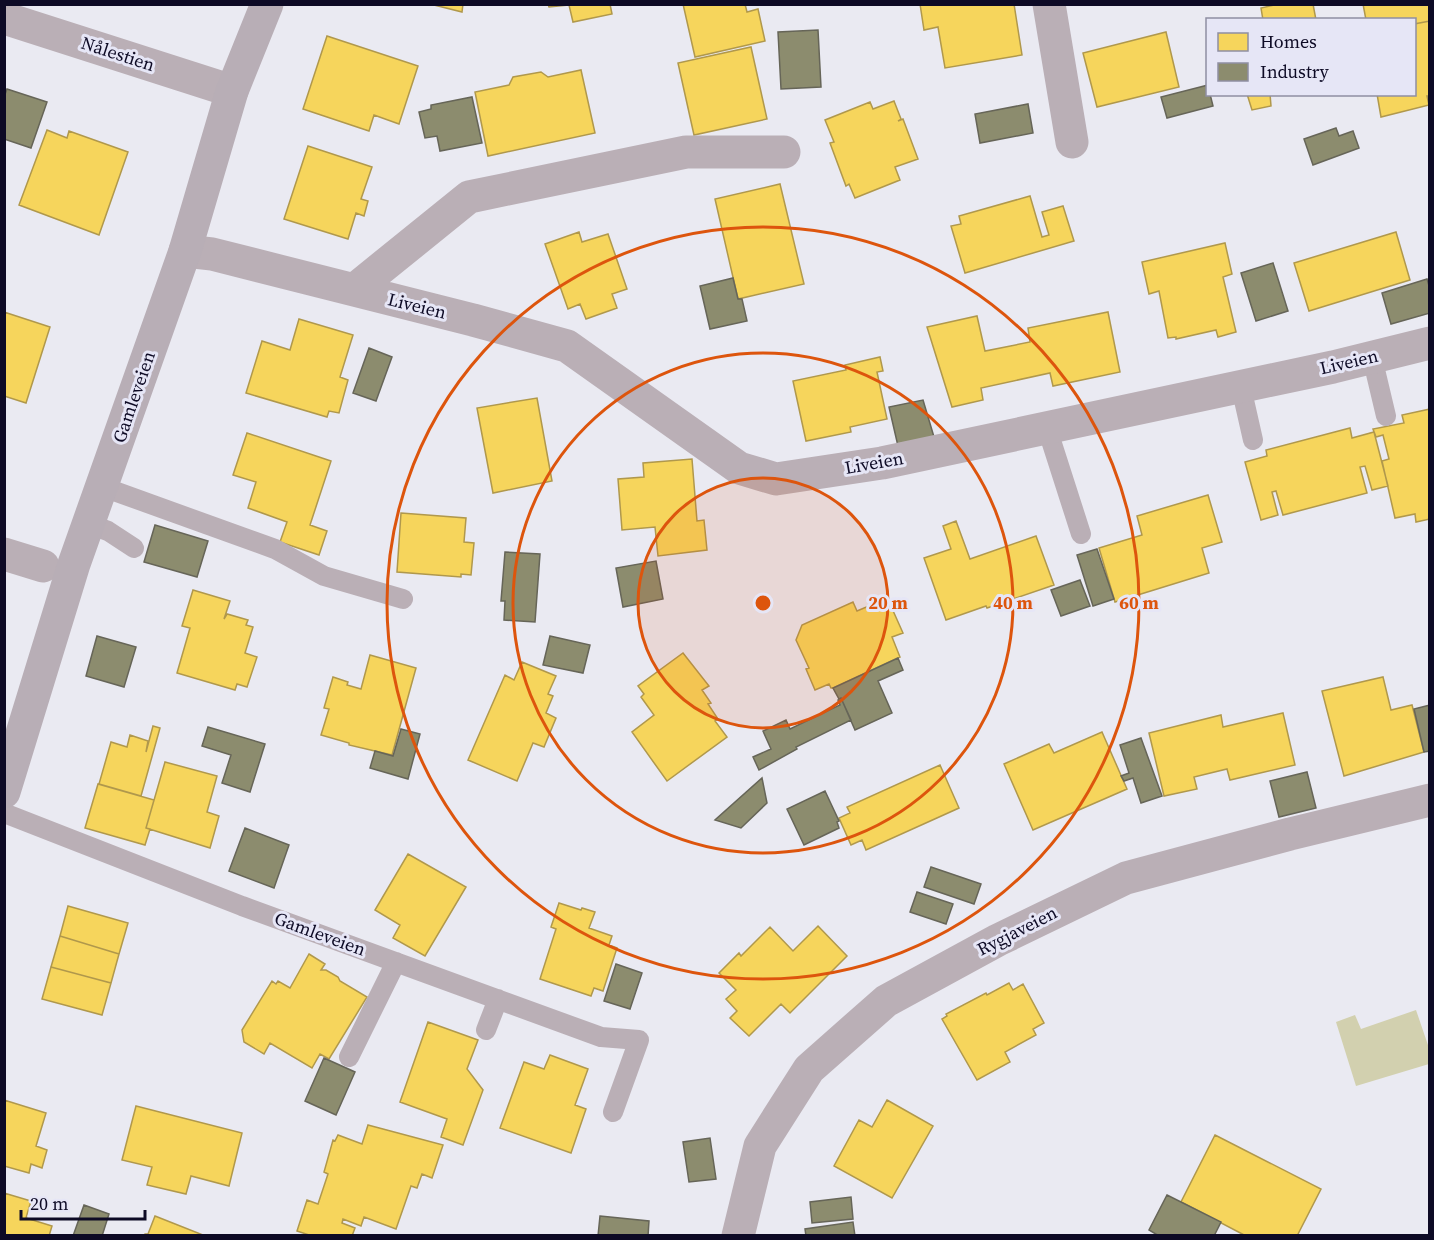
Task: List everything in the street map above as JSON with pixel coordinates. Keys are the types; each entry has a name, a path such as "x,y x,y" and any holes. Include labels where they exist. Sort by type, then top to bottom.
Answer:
{"street":[{"name":"Gamleveien","path":"4,792 74,564 185,251 232,91 267,4"},
{"path":"1049,4 1072,141"},
{"name":"Nålestien","path":"4,18 232,91"},
{"name":"Liveien","path":"354,290 469,197 686,152 784,152"},
{"name":"Liveien","path":"185,251 212,254 567,346 739,468 776,479 882,463 1241,387 1430,342"},
{"path":"4,554 43,566"},
{"name":"Rygjaveien","path":"738,1236 760,1146 796,1088 809,1069 886,1001 998,940 1126,878 1290,834 1430,800"}],"lane":[{"path":"1372,357 1386,416"},
{"path":"1241,387 1253,440"},
{"path":"1047,428 1081,534"},
{"path":"103,487 275,549 324,576 403,599"},
{"path":"89,524 108,531 134,548"},
{"name":"Gamleveien","path":"4,813 242,906 601,1037 639,1040 613,1112"},
{"path":"349,1057 396,962"},
{"path":"486,1030 498,999"}],"shaded area":[{"path":"1416,1010 1429,1048 1429,1064 1356,1086 1336,1022 1355,1015 1361,1029"}],"building: Homes":[{"path":"430,4 463,4 462,12"},
{"path":"548,4 610,4 612,14 573,22 569,5 549,7"},
{"path":"683,4 745,4 747,12 758,9 765,41 695,57"},
{"path":"920,4 1014,4 1022,55 945,68 938,27 924,30"},
{"path":"1278,4 1313,4 1316,18 1263,18 1261,8"},
{"path":"1363,4 1429,4 1430,21 1416,24 1416,18 1366,18"},
{"path":"1430,21 1430,96 1427,96 1429,105 1381,117 1377,96 1416,96 1416,24"},
{"path":"1166,32 1179,87 1097,107 1083,53"},
{"path":"327,36 418,66 399,124 374,115 369,131 303,109"},
{"path":"751,47 767,119 694,135 678,63"},
{"path":"581,70 595,133 488,156 475,92 509,85 513,77 541,72 548,77"},
{"path":"1248,96 1270,96 1271,106 1252,110"},
{"path":"894,101 901,119 898,121 903,119 918,159 895,167 900,180 855,198 849,184 846,186 830,143 834,142 825,120 870,102 873,109"},
{"path":"47,130 67,138 69,131 128,152 99,235 19,205"},
{"path":"308,146 372,167 361,199 368,201 364,216 356,213 348,239 284,219"},
{"path":"780,184 804,284 738,299 715,199"},
{"path":"1030,196 1042,237 1049,235 1042,212 1063,206 1074,241 965,273 951,226 961,224 959,216"},
{"path":"579,232 582,242 608,234 627,289 612,294 617,308 586,319 580,304 568,309 545,244"},
{"path":"1396,232 1410,280 1309,311 1294,263"},
{"path":"1225,243 1232,274 1223,277 1236,332 1218,337 1216,330 1176,339 1176,337 1168,338 1159,291 1149,294 1142,262"},
{"path":"4,312 50,327 26,403 4,396"},
{"path":"1108,312 1120,372 1053,386 1050,373 981,388 983,400 952,407 927,327 977,316 985,351 1030,342 1028,328"},
{"path":"299,319 353,335 340,377 348,380 339,413 329,411 327,417 246,393 262,341 290,350"},
{"path":"880,357 883,371 877,372 887,419 850,427 851,432 806,441 793,381 846,370 845,365"},
{"path":"537,398 552,481 493,493 477,408"},
{"path":"1430,409 1430,519 1416,522 1415,514 1395,518 1382,461 1389,459 1383,435 1376,437 1373,429 1404,423 1402,415"},
{"path":"1350,428 1352,438 1374,432 1388,486 1372,490 1365,466 1360,467 1367,493 1283,515 1276,491 1272,492 1278,515 1261,520 1245,462 1267,456 1266,450"},
{"path":"247,433 331,461 310,525 327,531 319,555 280,542 287,522 248,508 256,482 233,475"},
{"path":"692,459 697,521 704,520 707,550 658,556 655,527 622,530 618,479 644,477 643,463"},
{"path":"1208,495 1222,542 1202,548 1209,573 1115,602 1099,548 1142,535 1137,516"},
{"path":"401,513 466,518 464,542 474,543 471,575 461,574 461,577 397,572"},
{"path":"956,521 970,559 1036,536 1054,585 946,620 924,558 951,549 943,526"},
{"path":"193,590 230,601 224,619 227,614 248,620 246,625 253,627 245,653 257,657 247,687 237,684 235,690 177,673 190,628 182,626"},
{"path":"853,602 857,611 876,603 879,608 890,604 903,633 892,637 900,657 833,688 829,684 815,690 806,669 809,668 796,640 802,625"},
{"path":"683,653 709,686 702,690 718,719 715,721 727,737 667,781 632,732 654,715 641,697 644,694 638,686"},
{"path":"370,655 416,668 392,755 349,745 349,743 321,735 329,709 324,708 333,677 348,682 347,685 361,689"},
{"path":"522,662 556,676 548,694 553,696 546,713 556,718 544,747 533,743 517,781 468,760 505,675 514,680"},
{"path":"1383,677 1391,710 1412,705 1424,752 1344,776 1322,691"},
{"path":"1283,713 1295,765 1230,780 1227,769 1194,777 1197,789 1164,796 1149,733 1221,715 1223,727"},
{"path":"153,726 160,728 141,796 99,784 111,742 127,747 130,735 148,741 146,752"},
{"path":"1102,732 1127,789 1033,830 1004,764 1049,744 1054,753"},
{"path":"165,762 217,776 207,812 219,816 210,848 146,828"},
{"path":"940,765 959,808 866,850 862,840 851,845 839,818 850,813 847,807"},
{"path":"98,784 154,800 146,828 150,829 145,845 85,828"},
{"path":"408,854 466,887 425,956 393,938 400,925 375,910"},
{"path":"559,903 595,912 589,928 612,936 609,945 617,948 603,991 594,988 591,996 540,979 556,929 551,927"},
{"path":"68,906 128,923 119,954 60,936"},
{"path":"818,926 847,956 790,1013 781,1004 749,1036 730,1018 737,1011 726,999 736,990 719,973 739,953 741,956 770,927 793,951"},
{"path":"60,936 119,954 111,983 51,967"},
{"path":"309,954 325,964 321,970 326,970 338,977 340,981 367,997 329,1059 320,1054 312,1068 270,1043 264,1054 244,1042 242,1030 272,981 276,984 278,981 290,988"},
{"path":"51,967 111,983 102,1015 42,999"},
{"path":"1009,983 1013,990 1023,984 1044,1023 1033,1029 1036,1035 1005,1052 1010,1062 977,1080 942,1019 947,1016 946,1014"},
{"path":"428,1022 478,1040 467,1069 483,1090 463,1145 441,1137 447,1119 400,1102"},
{"path":"550,1055 588,1069 575,1105 586,1109 571,1153 500,1128 524,1062 544,1069"},
{"path":"4,1100 46,1113 36,1146 47,1150 42,1168 31,1164 29,1173 4,1166"},
{"path":"887,1100 933,1126 892,1198 834,1166 859,1120 872,1127"},
{"path":"136,1106 242,1133 229,1186 191,1176 186,1194 147,1185 152,1167 122,1160"},
{"path":"368,1125 443,1145 432,1178 422,1174 417,1188 411,1186 396,1229 364,1217 361,1226 343,1219 342,1223 355,1228 352,1236 312,1236 297,1231 307,1200 318,1204 328,1174 324,1172 333,1140 335,1141 338,1135 362,1144"},
{"path":"1215,1135 1321,1189 1297,1236 1246,1236 1181,1202"},
{"path":"4,1193 31,1201 26,1218 52,1226 49,1236 4,1236"},
{"path":"155,1216 203,1236 144,1236 148,1234"}],"building: Industry":[{"path":"818,30 821,87 781,89 778,32"},
{"path":"1206,86 1206,96 1210,96 1213,106 1167,118 1161,97"},
{"path":"7,89 47,102 31,148 4,139 4,97"},
{"path":"472,97 482,143 440,151 437,136 425,138 419,112 431,109 431,105"},
{"path":"1028,104 1033,133 980,143 975,114"},
{"path":"1336,128 1339,136 1353,131 1359,148 1313,165 1304,139"},
{"path":"1273,263 1288,311 1256,321 1241,273"},
{"path":"733,278 738,299 742,299 747,321 710,329 700,286"},
{"path":"1427,279 1430,289 1430,313 1391,324 1382,293"},
{"path":"369,348 392,357 376,401 353,393"},
{"path":"923,400 934,437 898,446 889,407"},
{"path":"155,525 208,541 197,577 144,562"},
{"path":"1097,549 1114,599 1093,606 1077,555"},
{"path":"505,552 540,554 535,622 504,620 505,601 501,601"},
{"path":"656,561 663,599 623,607 616,568"},
{"path":"1080,580 1090,606 1061,616 1051,590"},
{"path":"97,636 136,647 124,687 86,676"},
{"path":"550,636 590,645 583,673 543,665"},
{"path":"898,658 903,670 878,681 892,713 855,730 841,698 839,699 833,688"},
{"path":"841,698 851,720 796,747 797,749 759,770 753,757 771,749 763,731 786,720 790,729 840,705 838,700"},
{"path":"1430,705 1430,751 1424,752 1414,709"},
{"path":"208,727 265,744 250,792 222,783 231,755 202,746"},
{"path":"401,729 420,734 408,779 370,768 375,751 393,756"},
{"path":"1141,738 1162,796 1141,803 1133,778 1124,781 1121,776 1129,773 1120,745"},
{"path":"1307,772 1316,808 1279,817 1270,781"},
{"path":"762,778 767,803 741,828 715,820"},
{"path":"825,791 839,821 837,822 839,828 804,845 787,809"},
{"path":"245,828 289,845 274,888 229,871"},
{"path":"931,867 981,884 974,904 924,887"},
{"path":"917,892 953,904 946,924 910,912"},
{"path":"616,964 642,973 630,1009 604,1001"},
{"path":"324,1058 355,1072 336,1115 305,1101"},
{"path":"710,1138 716,1179 689,1182 683,1142"},
{"path":"1167,1195 1221,1222 1214,1236 1159,1236 1149,1230"},
{"path":"851,1197 853,1219 812,1223 810,1202"},
{"path":"84,1205 109,1214 102,1236 73,1236"},
{"path":"600,1216 649,1221 648,1236 598,1236"},
{"path":"853,1222 855,1236 806,1236 805,1229"}]}
